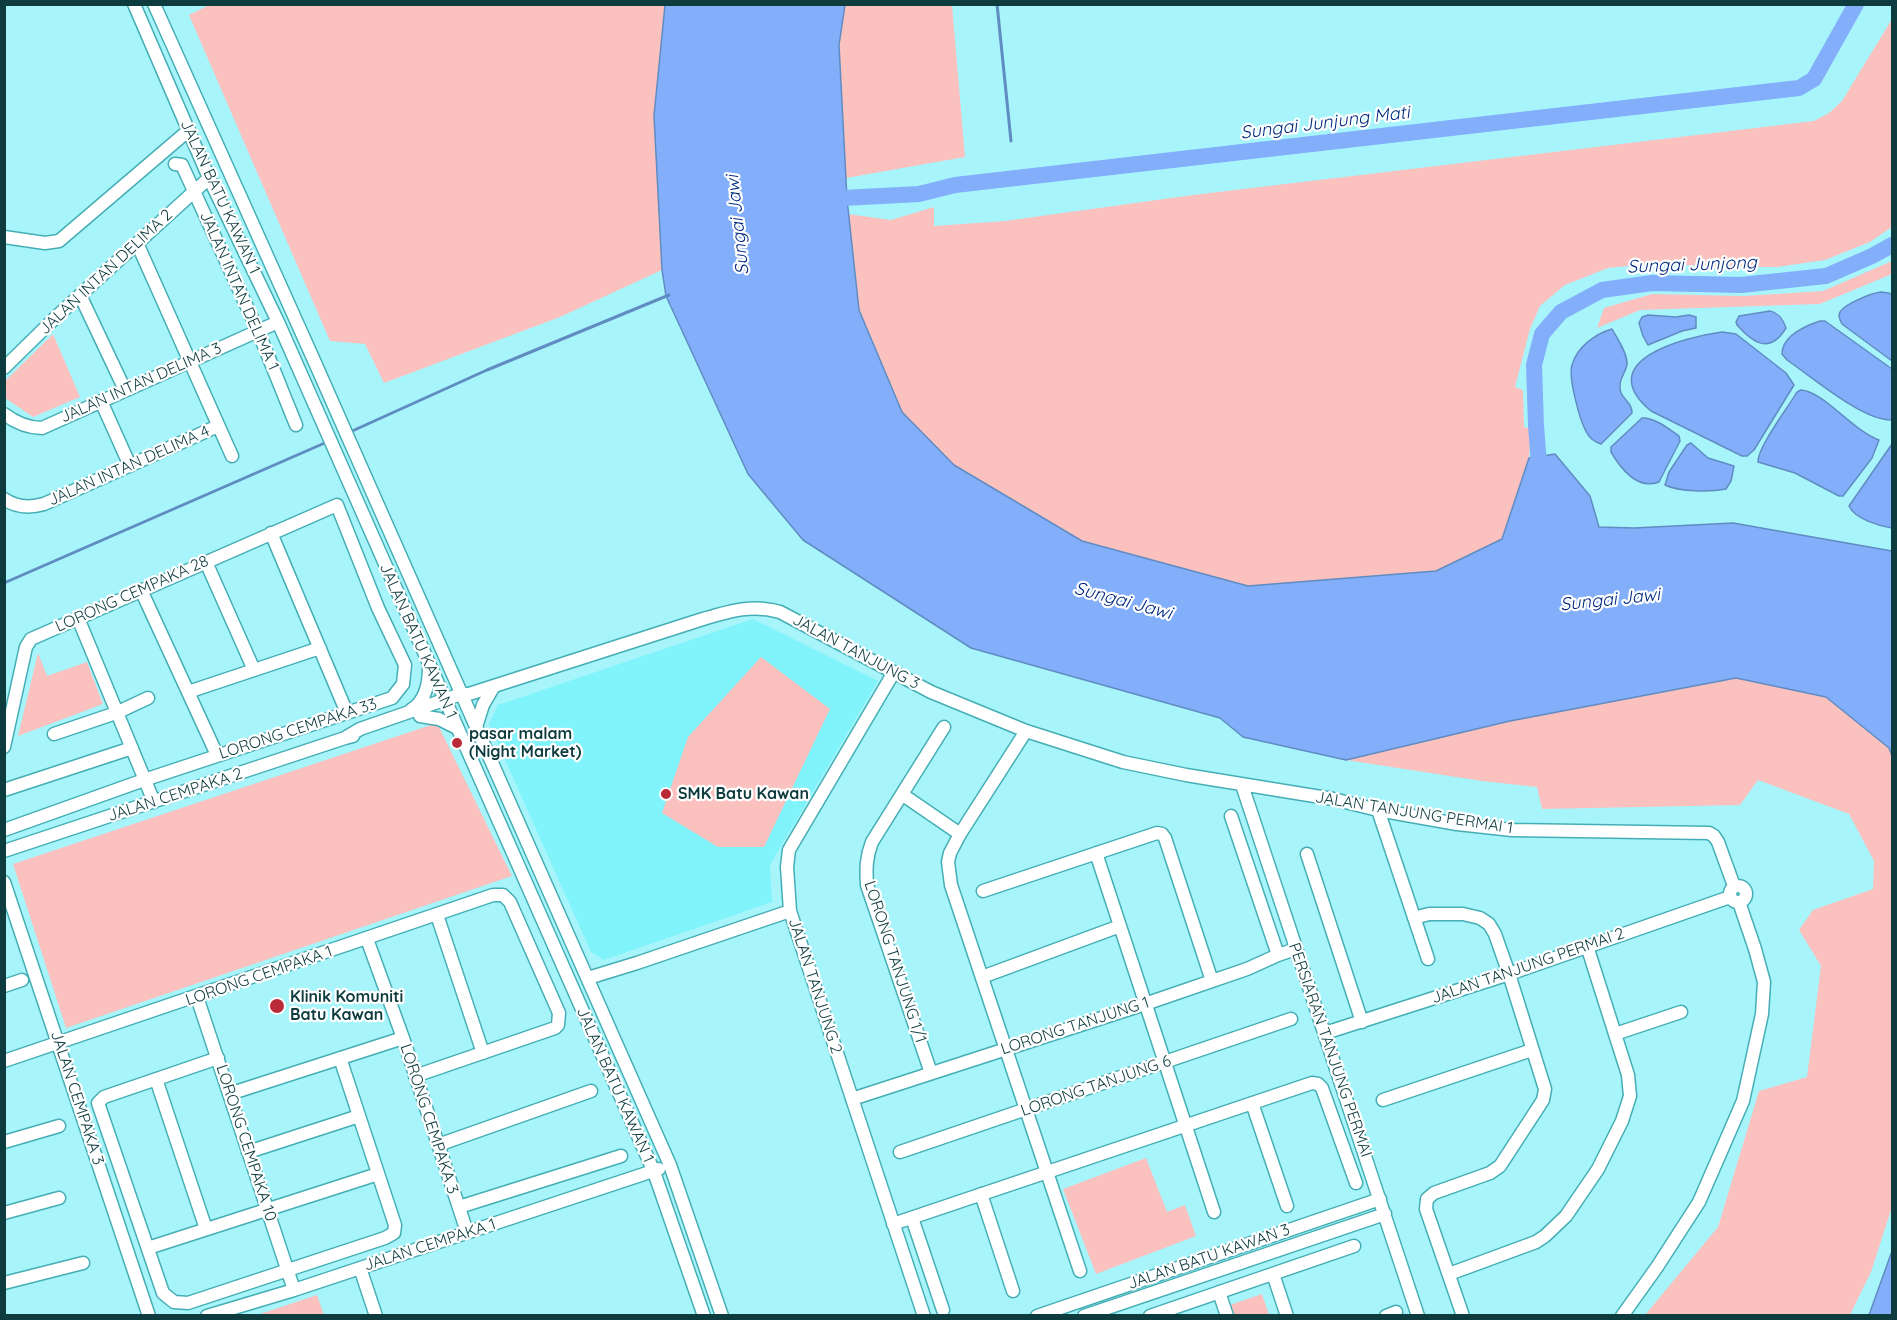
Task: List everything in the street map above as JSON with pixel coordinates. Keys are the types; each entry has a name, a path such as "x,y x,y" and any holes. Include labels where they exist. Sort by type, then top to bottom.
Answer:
{"street":[{"name":"JALAN BATU KAWAN 1","path":"134,4 209,178 278,322 654,1172 704,1316"},
{"name":"JALAN BATU KAWAN 1","path":"154,4 336,414 465,696 476,726 670,1165 722,1316"},
{"path":"4,237 45,243 59,241 189,130"},
{"name":"JALAN INTAN DELIMA 1","path":"175,164 182,165 258,331 296,425"},
{"name":"JALAN INTAN DELIMA 2","path":"4,368 80,295 209,178"},
{"path":"137,243 232,456"},
{"path":"80,295 125,390"},
{"name":"JALAN INTAN DELIMA 3","path":"4,414 17,423 42,428 278,322"},
{"path":"101,401 130,466"},
{"name":"JALAN INTAN DELIMA 4","path":"4,499 16,505 35,507 218,426"},
{"name":"LORONG CEMPAKA 28","path":"4,747 28,643 35,636 337,505"},
{"name":"LORONG CEMPAKA 33","path":"4,830 217,755 392,698 403,684 405,665 378,608 337,505"},
{"path":"271,533 347,713"},
{"path":"206,562 254,670"},
{"path":"141,590 217,755"},
{"name":"JALAN TANJUNG 3","path":"465,696 734,609 766,608 780,612 931,692 1026,732 1123,762 1242,785"},
{"path":"78,618 154,802"},
{"path":"188,692 320,648"},
{"path":"429,664 429,679 425,693 414,714 439,719 457,728"},
{"name":"JALAN TANJUNG 2","path":"894,672 789,850 787,867 790,911 924,1316"},
{"path":"455,678 471,686 490,688 476,726"},
{"name":"JALAN CEMPAKA 2","path":"4,851 345,738 360,729 414,714 465,696"},
{"path":"54,734 116,713 148,698"},
{"name":"LORONG TANJUNG 1/1","path":"931,1073 867,885 866,862 870,848 944,727"},
{"path":"1026,732 960,834 950,853 949,874 1080,1271"},
{"path":"4,790 132,748"},
{"name":"JALAN TANJUNG PERMAI 1","path":"1242,785 1457,824 1512,831 1694,831 1709,833 1714,836 1735,895"},
{"name":"PERSIARAN TANJUNG PERMAI","path":"1242,785 1418,1316"},
{"path":"903,795 960,834"},
{"path":"1378,810 1428,959"},
{"path":"1231,816 1278,955"},
{"path":"983,891 1157,833 1162,834 1212,981"},
{"path":"1096,853 1214,1212"},
{"path":"1307,854 1362,1022"},
{"name":"JALAN CEMPAKA 3","path":"4,882 149,1316"},
{"name":"LORONG CEMPAKA 1","path":"4,1061 498,894 503,895 510,902"},
{"path":"1622,1316 1699,1202 1743,1101 1762,1014 1764,982 1755,949 1735,895"},
{"name":"JALAN TANJUNG PERMAI 2","path":"1325,1033 1509,974 1735,895"},
{"name":"JALAN BATU KAWAN 1","path":"483,1053 555,1028 560,1022 559,1013 510,902"},
{"path":"588,978 790,911"},
{"path":"1414,918 1429,914 1463,914 1480,918 1489,924 1495,934 1509,974 1545,1089 1543,1100 1506,1160 1495,1170 1434,1193 1426,1200 1426,1209 1463,1316"},
{"path":"415,1076 483,1053 437,915"},
{"path":"982,977 1120,926"},
{"name":"LORONG CEMPAKA 3","path":"367,939 467,1232"},
{"path":"1449,1274 1536,1242 1545,1236 1566,1216 1598,1169 1622,1121 1628,1104 1630,1087 1628,1075 1587,946"},
{"name":"LORONG TANJUNG 1","path":"852,1100 1145,1004 1247,969 1296,949"},
{"path":"4,986 22,980"},
{"name":"LORONG CEMPAKA 10","path":"197,997 294,1290"},
{"path":"1615,1034 1682,1012"},
{"name":"LORONG TANJUNG 6","path":"900,1152 1292,1019"},
{"path":"230,1094 402,1038"},
{"path":"1383,1100 1532,1050"},
{"path":"218,1058 100,1100 99,1108 148,1248 378,1174 340,1058"},
{"path":"156,1079 206,1229"},
{"path":"893,1224 1312,1083 1318,1083 1322,1088 1356,1183"},
{"path":"438,1145 591,1091"},
{"path":"1252,1102 1287,1206"},
{"path":"248,1152 359,1116"},
{"path":"4,1142 59,1126"},
{"path":"459,1207 621,1156"},
{"name":"JALAN CEMPAKA 1","path":"207,1316 294,1290 670,1165"},
{"name":"JALAN CEMPAKA 1","path":"148,1248 163,1293 174,1302 188,1303 385,1238 394,1233 395,1225 378,1174"},
{"path":"981,1194 1013,1292"},
{"path":"4,1213 59,1198"},
{"name":"JALAN BATU KAWAN 3","path":"1037,1316 1380,1199"},
{"name":"JALAN BATU KAWAN 3","path":"1084,1316 1118,1310 1385,1214"},
{"path":"912,1218 944,1310"},
{"path":"1150,1316 1354,1246"},
{"path":"4,1283 83,1263"},
{"path":"360,1268 376,1316"},
{"path":"1273,1274 1287,1316"},
{"path":"1111,1291 1118,1310"},
{"path":"1219,1292 1227,1316"}],"shaded area":[{"path":"211,4 665,5 654,116 662,270 560,317 384,383 365,344 330,341 189,15"},
{"path":"845,5 952,5 965,157 846,178 839,45"},
{"path":"1892,19 1892,227 1870,242 1825,260 1777,267 1714,267 1659,263 1608,268 1565,285 1540,306 1530,329 1515,387 1523,390 1524,427 1531,429 1529,458 1502,539 1436,571 1248,586 1082,541 954,465 902,412 859,311 848,214 891,220 934,207 934,226 1005,221 1193,195 1814,121 1829,113 1842,101"},
{"path":"1892,261 1892,274 1820,304 1640,310 1597,328 1604,308 1652,294 1743,296 1823,291"},
{"path":"53,334 80,397 33,417 5,398 5,381"},
{"name":"SMK Batu Kawan","path":"753,619 878,681 770,865 772,902 604,960 591,952 489,724 498,705"},
{"path":"38,653 47,676 87,662 103,704 18,736"},
{"path":"761,657 830,709 764,847 718,847 662,813 688,737"},
{"path":"1736,678 1826,697 1889,748 1892,756 1892,1207 1871,1272 1850,1315 1645,1315 1718,1227 1759,1091 1807,1077 1821,966 1799,930 1813,910 1873,889 1874,861 1849,814 1758,780 1740,805 1542,809 1537,787 1346,760 1510,721"},
{"path":"437,723 512,876 66,1028 13,864"},
{"path":"1146,1158 1167,1212 1185,1205 1196,1236 1096,1274 1063,1189"},
{"path":"1262,1294 1269,1315 1234,1315 1230,1305"},
{"path":"317,1295 324,1315 257,1315"}],"water":[{"name":"Sungai Jawi","path":"665,5 845,5 839,45 847,199 859,310 902,412 954,465 1082,541 1248,586 1436,571 1502,539 1529,458 1555,454 1590,496 1599,527 1634,528 1733,523 1892,551 1892,756 1889,748 1826,697 1736,678 1510,721 1346,760 1243,737 1220,718 971,648 803,540 748,474 666,296 662,270 654,116"},
{"path":"1881,292 1892,295 1892,361 1842,324 1839,316 1841,311 1850,304"},
{"path":"1770,311 1780,317 1786,328 1774,341 1762,343 1756,341 1737,325 1739,316"},
{"path":"1648,315 1676,317 1689,315 1696,317 1696,328 1682,331 1648,345 1639,323 1642,317"},
{"path":"1825,321 1892,369 1892,420 1880,418 1853,406 1787,360 1782,354 1790,337 1801,329"},
{"path":"1612,329 1626,356 1627,365 1620,389 1632,413 1601,444 1591,439 1584,427 1575,399 1571,371 1574,358 1582,347 1599,334"},
{"path":"1722,332 1736,334 1786,373 1794,385 1754,450 1747,456 1742,456 1651,411 1635,393 1631,378 1637,365 1667,346 1686,339"},
{"path":"1801,390 1819,397 1859,429 1879,440 1872,458 1843,496 1795,473 1758,462 1768,437 1797,392"},
{"path":"1642,418 1661,424 1679,436 1680,441 1659,482 1651,484 1637,481 1625,471 1611,452 1611,447"},
{"path":"1691,443 1708,458 1734,466 1731,481 1726,489 1695,491 1665,485 1669,472 1687,445"},
{"path":"1892,444 1892,528 1874,524 1856,515 1849,506"},
{"path":"1892,1251 1892,1315 1869,1315"}],"waterway":[{"path":"997,4 1011,141"},
{"name":"Sungai Junjung Mati","path":"824,199 919,194 955,185 1799,88 1814,79 1856,4"},
{"name":"Sungai Junjong","path":"1540,477 1534,365 1542,334 1561,312 1602,290 1652,283 1741,285 1826,276 1892,245"},
{"path":"350,432 487,370 669,295"},
{"path":"4,583 327,442"}],"place":[{"name":"pasar malam (Night Market)","path":"457,743"},
{"name":"SMK Batu Kawan","path":"666,794"},
{"name":"Klinik Komuniti Batu Kawan","path":"277,1006"}]}
